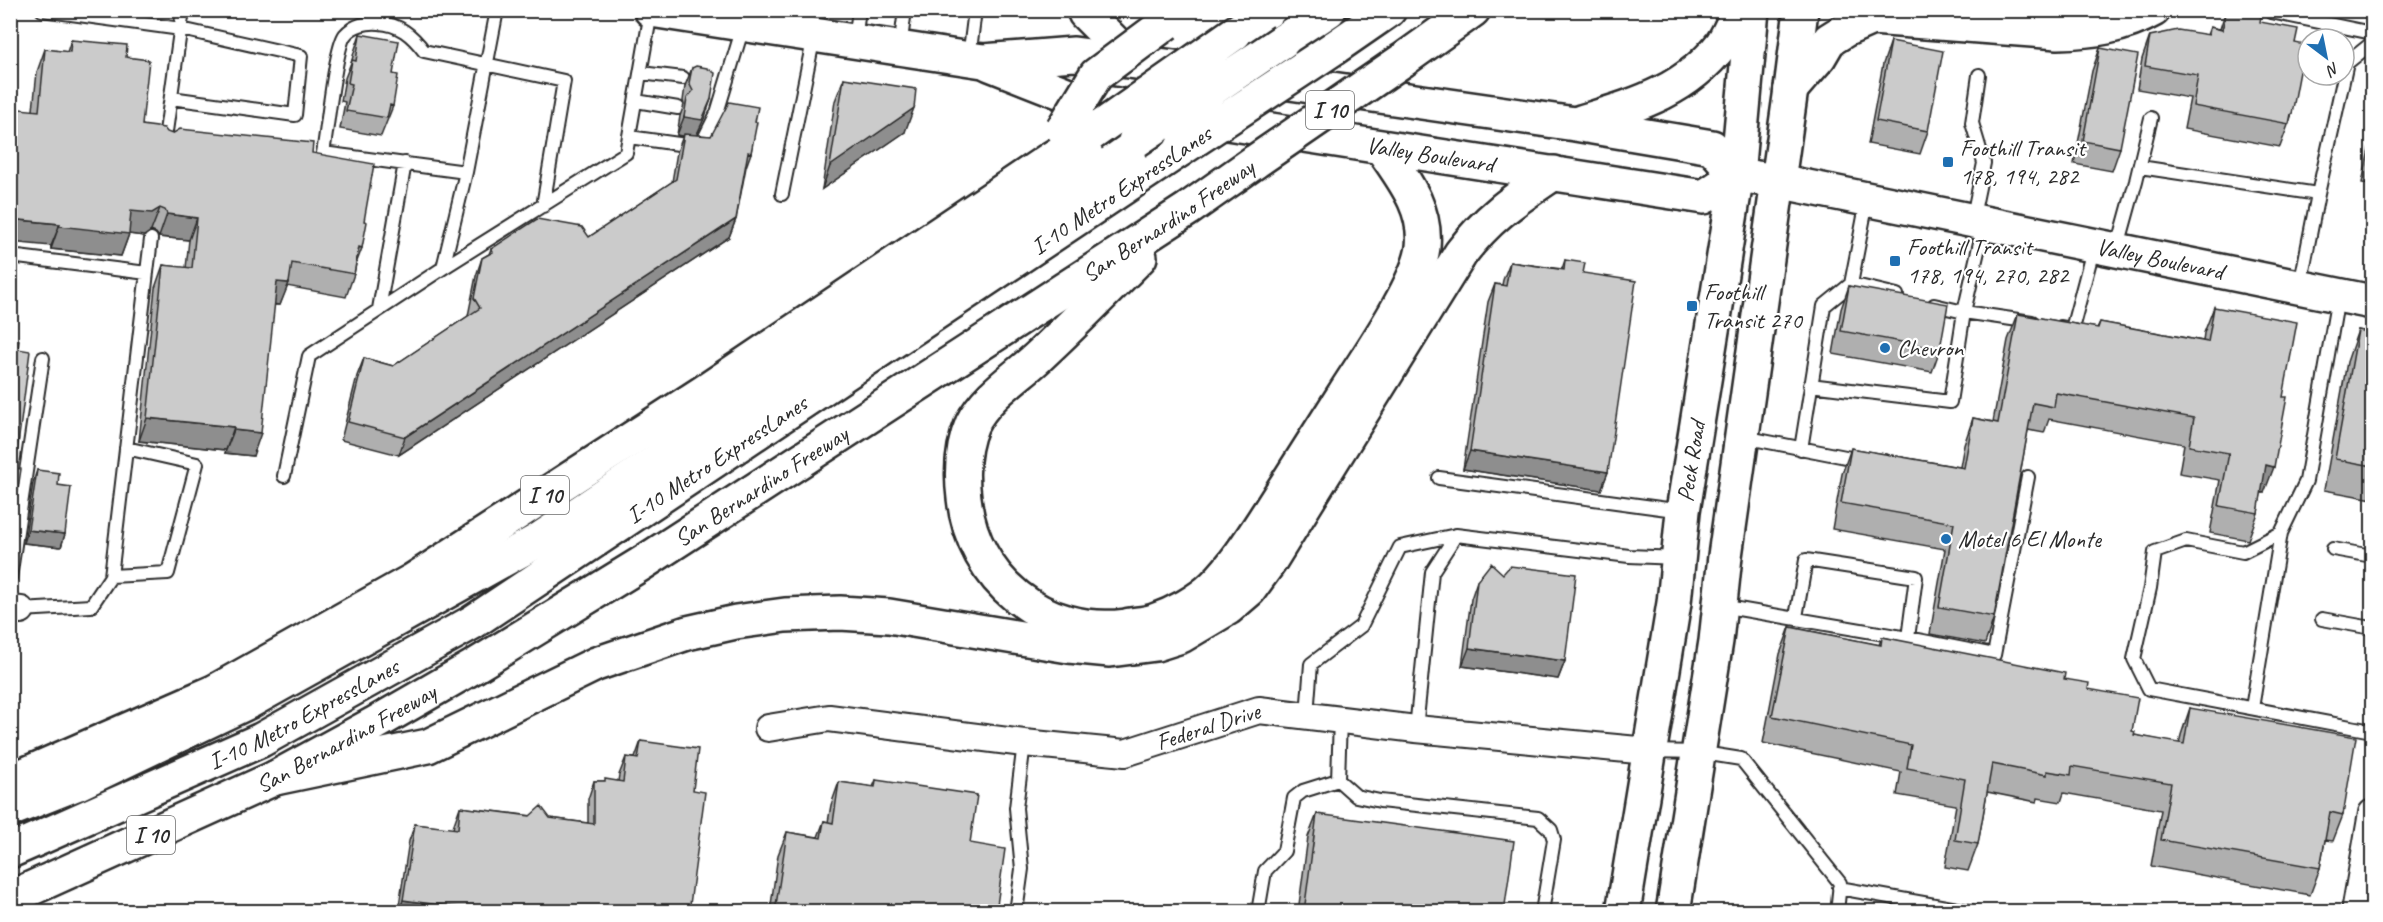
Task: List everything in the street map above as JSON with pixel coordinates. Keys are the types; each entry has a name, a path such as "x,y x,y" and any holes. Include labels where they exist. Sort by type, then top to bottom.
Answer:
{"main road":[{"path":"1084,10 1085,14 1133,61"},
{"name":"I 10","path":"10,781 214,692 412,581 704,393 1069,141 1269,10"},
{"name":"I-10 Metro ExpressLanes","path":"10,810 76,784 250,701 537,541 1329,10"},
{"name":"I-10 Metro ExpressLanes","path":"10,851 261,740 473,622 1389,10"},
{"name":"San Bernardino Freeway","path":"19,895 275,778 473,667 641,564 1188,209 1473,10"},
{"path":"1575,124 1654,98 1676,86 1701,67 1723,42 1739,10"},
{"name":"Peck Road","path":"1623,912 1674,603 1683,511 1737,175 1752,10"},
{"name":"Peck Road","path":"1673,912 1716,641 1725,556 1801,10"},
{"path":"1791,89 1819,57 1829,40 1872,18 2058,32 2088,31 2118,26 2153,10"},
{"name":"Valley Boulevard","path":"651,11 744,17 808,26 857,26 900,48 976,60 1079,99 1704,197 1737,175"},
{"path":"1069,141 1096,75 1175,17"},
{"name":"Valley Boulevard","path":"976,60 1074,54 1575,124 1712,147 1737,175 1778,181 1867,201 2373,302"},
{"path":"1188,209 1057,339 987,402 972,424 961,474 966,518 978,551 999,581 1025,605 1079,626 1114,627 1153,622 1186,606 1212,589 1236,562 1301,462 1390,320 1412,278 1423,249 1422,216 1410,190 1382,148"},
{"path":"275,778 428,746 596,664 687,633 736,622 784,615 840,613 889,616 1069,646 1110,650 1156,644 1181,636 1221,613 1249,590 1270,561 1461,253 1497,213 1554,173"}],"street":[{"name":"Federal Drive","path":"768,728 829,718 1024,743 1125,753 1259,710 1416,729 1648,751"},
{"path":"2355,912 2369,856 2373,813"}],"lane":[{"path":"42,10 181,29 301,56 295,115 171,98"},
{"path":"164,149 183,10"},
{"path":"443,268 466,172 497,10"},
{"path":"900,48 904,10"},
{"path":"975,10 976,60"},
{"path":"284,476 309,356 443,268 626,153 651,11"},
{"path":"2271,12 2373,33"},
{"path":"629,137 700,147 717,112 722,84 744,17"},
{"path":"466,172 323,153 338,55 344,36 356,26 371,22 386,23 402,29 415,39 424,51 564,81 543,206"},
{"path":"782,194 808,26"},
{"path":"2300,287 2347,63 2373,43"},
{"path":"641,73 683,78"},
{"path":"1810,385 1950,402 1978,223 1984,163 1972,123 1978,75"},
{"path":"636,101 678,108"},
{"path":"703,111 717,112"},
{"path":"1851,284 1964,312 2072,328 2140,167 2151,118"},
{"path":"379,309 405,164"},
{"path":"2140,167 2318,194"},
{"path":"1801,449 1824,306 1851,284 1867,201"},
{"path":"16,609 91,606 111,576 151,239"},
{"path":"10,256 147,273"},
{"path":"2252,708 2281,533 2306,481 2338,295"},
{"path":"10,578 43,358"},
{"path":"1742,437 1877,463"},
{"path":"111,576 168,573 197,464 126,448"},
{"path":"1720,606 1796,617 1994,656 2028,477"},
{"path":"1439,478 1683,511"},
{"path":"2281,533 2243,552 2186,541 2156,552 2134,659 2149,689 2373,731"},
{"path":"1307,715 1311,664 1361,626 1400,546 1456,535 1629,556 1679,558"},
{"path":"1416,729 1432,572 1456,535"},
{"path":"2333,549 2373,556"},
{"path":"1796,617 1806,560 1916,577 1908,638"},
{"path":"2322,619 2373,628"},
{"path":"1338,780 1340,719"},
{"path":"1016,912 1022,869 1016,808 1024,743"},
{"path":"1648,751 1697,752 1741,759 1840,883 1837,912"},
{"path":"1258,912 1265,871 1284,851 1294,798 1303,791 1338,780"},
{"path":"1338,780 1356,796 1380,801 1538,818 1551,830 1554,840 1542,912"},
{"path":"1839,888 1974,912"}],"building":[{"path":"2227,10 2262,10 2260,22 2296,29 2297,87 2289,124 2193,106 2198,75 2145,66 2150,36 2178,30 2209,35 2210,27 2222,30"},
{"path":"360,34 399,41 393,74 398,75 393,106 390,105 387,118 346,111 352,84 348,83 352,60 356,61"},
{"path":"71,40 127,45 126,57 149,60 142,125 164,128 172,134 180,129 313,143 312,153 374,164 364,221 367,222 354,274 292,263 289,283 277,282 261,433 234,430 234,427 147,418 163,265 192,268 197,218 167,214 160,208 152,213 131,211 129,234 10,219 10,108 39,111 45,49 70,52"},
{"path":"1891,41 1943,51 1928,131 1876,121"},
{"path":"2100,48 2138,55 2120,148 2083,141"},
{"path":"696,66 707,68 715,73 711,99 702,120 684,117 687,98 693,91 689,83 692,68"},
{"path":"844,78 916,89 914,108 830,166"},
{"path":"729,102 758,107 751,153 748,152 736,219 405,437 348,422 364,358 393,366 480,308 474,298 482,258 493,252 491,249 537,219 582,227 589,237 676,179 684,134 711,136"},
{"path":"2373,145 2373,165 2369,165"},
{"path":"1565,260 1585,263 1583,273 1636,281 1608,472 1470,451 1495,284 1506,286 1510,262 1564,270"},
{"path":"10,277 16,278 10,320"},
{"path":"1849,286 1948,304 1940,349 1841,331"},
{"path":"2214,307 2297,322 2283,397 2287,397 2274,467 2266,465 2258,513 2219,506 2229,453 2189,446 2194,418 2056,393 2054,407 2033,403 1994,617 1939,607 1954,523 1841,503 1851,448 1964,468 1973,418 1998,423 2018,314 2098,328 2100,322 2208,342"},
{"path":"2358,330 2373,333 2373,466 2335,459"},
{"path":"10,339 19,340 18,349 30,351 15,468 21,469 12,528 10,528"},
{"path":"37,470 59,473 58,485 71,487 65,534 28,530"},
{"path":"1491,563 1503,574 1510,566 1576,574 1565,661 1469,648 1477,581"},
{"path":"1790,627 1881,645 1882,637 2065,673 2064,679 2089,683 2088,689 2138,698 2132,731 2135,732 2134,735 2184,744 2190,708 2356,737 2343,815 2330,812 2320,868 2161,840 2171,783 2072,766 2071,775 2047,771 2047,775 1992,764 1978,844 1955,840 1965,779 1907,768 1911,745 1772,716"},
{"path":"641,741 698,749 693,790 705,792 689,912 490,912 403,900 415,824 458,829 460,807 530,816 541,806 550,818 594,824 594,781 605,781 605,779 623,782 626,757 638,759"},
{"path":"876,780 977,795 970,843 1005,849 996,912 775,912 787,832 821,838 824,821 833,823 839,782 875,787"},
{"path":"1317,814 1514,841 1504,912 1304,912"}],"place":[{"name":"Foothill Transit 178, 194, 282","path":"1948,162"},
{"name":"Foothill Transit 178, 194, 270, 282","path":"1895,261"},
{"name":"Foothill Transit 270","path":"1692,306"},
{"name":"Chevron","path":"1885,348"},
{"name":"Motel 6 El Monte","path":"1946,539"}]}
